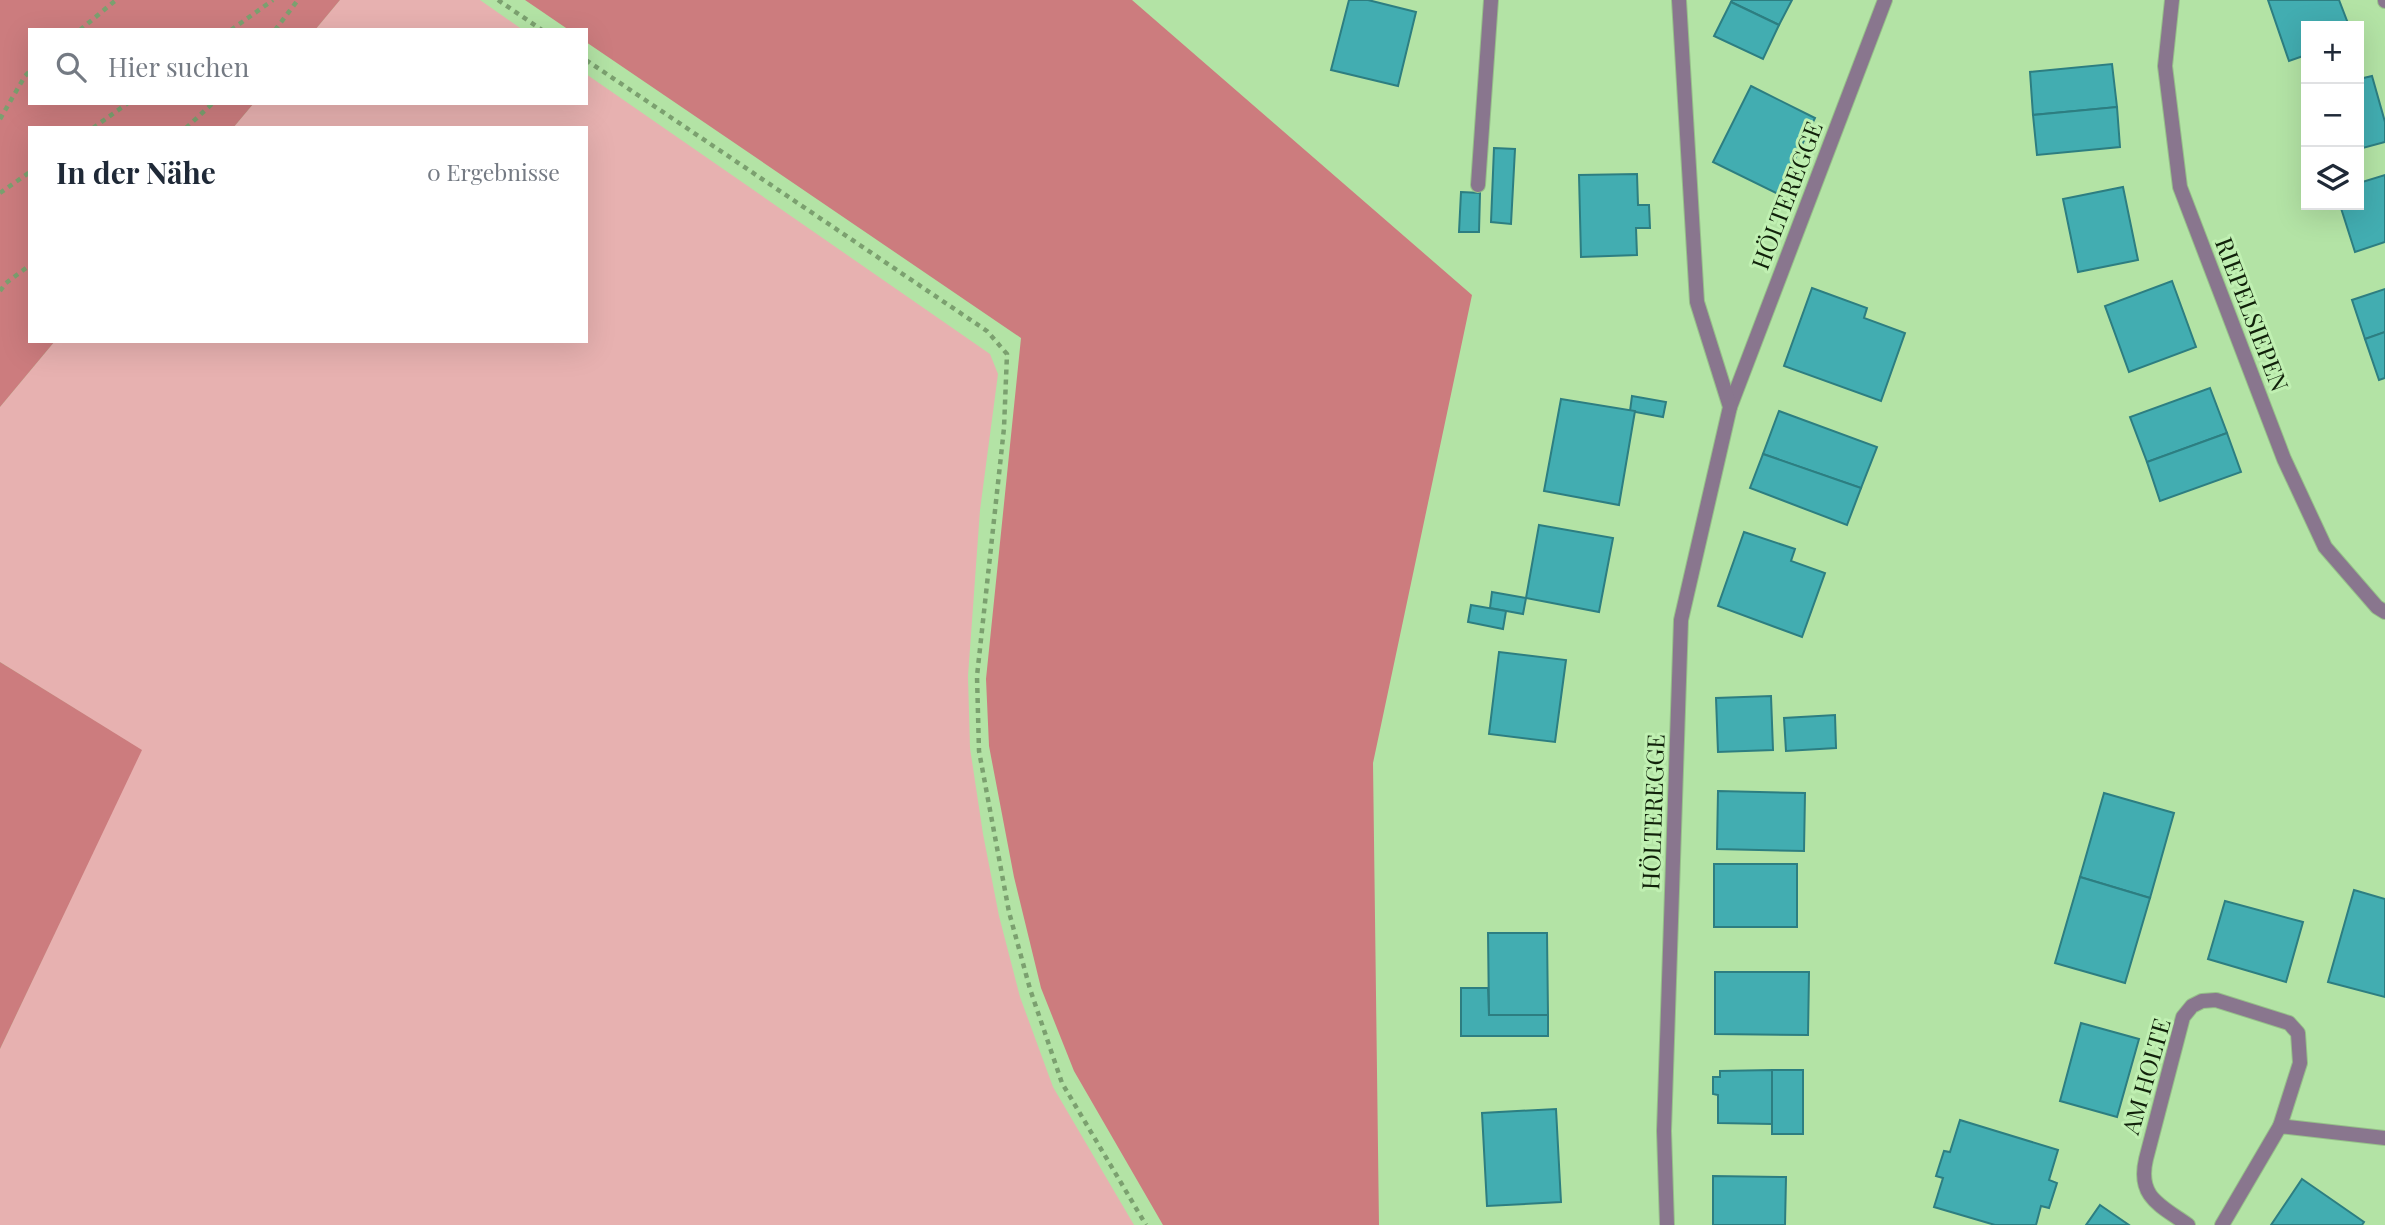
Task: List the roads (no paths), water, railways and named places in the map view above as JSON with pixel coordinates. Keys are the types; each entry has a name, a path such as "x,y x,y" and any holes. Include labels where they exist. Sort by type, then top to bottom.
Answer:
{"street":[{"path":"1478,185 1491,0"},
{"path":"1679,0 1697,302 1730,407"},
{"name":"HÖLTEREGGE","path":"1667,1225 1664,1131 1681,620 1730,407 1885,0"},
{"name":"RIEPELSIEPEN","path":"2172,0 2165,66 2180,187 2284,459 2325,547 2377,607 2385,612"},
{"name":"AM HOLTE","path":"2188,1225 2152,1199 2142,1180 2183,1017 2192,1006 2202,1001 2216,1000 2289,1023 2298,1033 2300,1063 2280,1126 2222,1225"},
{"path":"2280,1126 2385,1138"}]}
